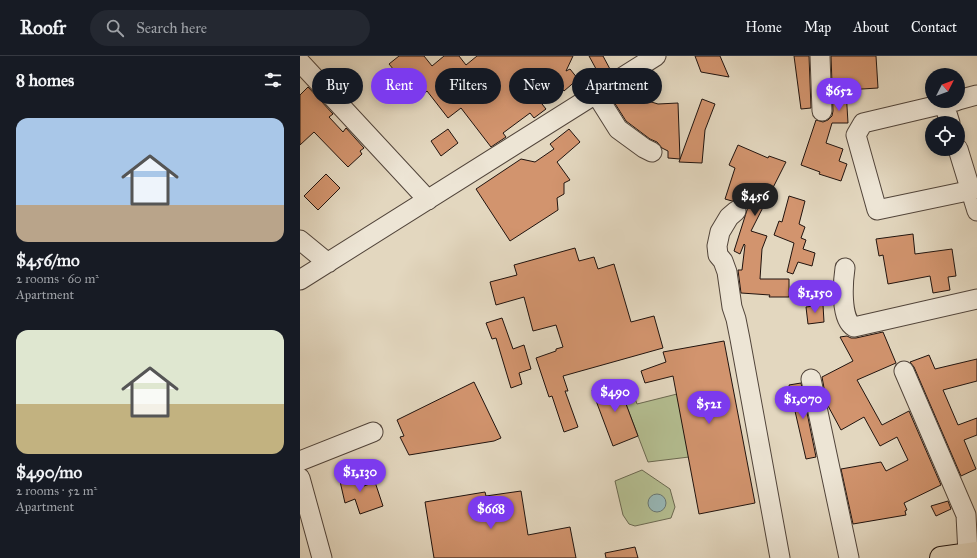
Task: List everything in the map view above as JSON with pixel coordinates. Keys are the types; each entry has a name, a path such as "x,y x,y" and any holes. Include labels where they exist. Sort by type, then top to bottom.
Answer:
{"main road":[{"path":"941,558 973,554"}],"street":[{"path":"637,68 656,56"},
{"path":"820,56 822,110"},
{"path":"304,60 428,200"},
{"path":"965,98 977,95"},
{"path":"300,280 580,104"},
{"path":"602,104 618,129 652,152"},
{"path":"927,108 863,123 856,135 877,210 974,190"},
{"path":"961,156 974,190 977,211"},
{"path":"736,211 729,217 720,232 717,246 718,255 723,261 727,272 732,307 740,339 780,558"},
{"path":"300,240 328,263"},
{"path":"845,268 843,288 847,319 854,327 977,299"},
{"path":"904,371 966,514 973,554"},
{"path":"811,379 849,558"},
{"path":"300,461 372,432"},
{"path":"300,478 322,558"}],"green space":[{"path":"632,390 637,404 677,394 689,457 648,462 622,394"},
{"path":"642,470 670,489 675,507 671,518 635,526 629,524 623,515 615,481"}],"water":[{"path":"657,494 661,495 665,499 665,507 661,511 657,512 653,511 649,507 648,503 649,499 653,495"}],"building":[{"path":"399,56 424,56 432,66 444,56 459,56 466,65 477,56 573,56 566,71 570,69 572,72 572,84 564,91 564,68 509,68 509,104 542,104 546,109 534,118 530,113 503,133 506,137 491,147 461,108 448,118 437,104 501,104 501,68 435,68 435,101 427,91 427,68 392,68 389,64"},
{"path":"589,56 603,56 609,68 596,68"},
{"path":"695,56 720,56 729,77 701,72"},
{"path":"794,56 809,56 811,108 801,109"},
{"path":"831,56 876,56 878,88 846,90 848,123 832,123 826,143 843,149 839,161 847,164 841,181 819,174 820,172 801,165 816,120 823,122 832,116"},
{"path":"308,87 312,91 312,104 324,104 333,114 329,117 343,132 346,128 364,148 360,151 362,154 348,167 314,132 300,145 300,95"},
{"path":"702,99 715,104 705,130 702,163 679,162"},
{"path":"678,103 680,159 668,158 668,151 626,121 615,104"},
{"path":"448,129 458,143 441,156 431,141"},
{"path":"569,129 580,142 557,162 570,180 564,183 564,194 557,198 558,210 510,241 476,189 521,159 535,162 554,149 550,144"},
{"path":"738,145 768,158 769,156 786,162 751,231 767,236 762,249 760,279 789,279 789,297 769,297 770,295 741,293 738,270 742,270 745,245 744,244 740,254 734,251 748,207 739,201 725,199 735,168 729,165"},
{"path":"326,174 340,188 318,210 304,196"},
{"path":"789,196 805,201 799,224 805,227 801,238 806,240 803,249 815,253 812,266 798,262 793,274 787,272 794,243 774,235 779,221 782,222"},
{"path":"913,234 915,254 952,249 956,276 948,277 950,290 933,293 930,276 888,284 883,255 879,256 876,239"},
{"path":"575,248 579,261 594,257 598,269 614,264 631,322 654,316 663,348 563,376 568,391 565,391 578,427 564,432 552,396 549,397 536,358 563,347 556,325 533,331 524,297 496,305 490,282 517,275 514,265"},
{"path":"823,305 824,322 808,324 806,307"},
{"path":"502,318 513,349 524,345 531,369 519,373 522,384 511,388 496,338 492,339 486,323"},
{"path":"883,332 896,363 857,380 882,425 909,411 941,485 904,503 907,510 905,511 906,515 853,524 841,469 881,462 886,471 908,460 897,437 880,446 864,417 841,430 827,404 822,377 853,361 840,337 847,336 856,338"},
{"path":"724,341 755,503 699,514 673,376 645,383 641,371 666,362 663,352"},
{"path":"929,355 935,369 977,359 977,381 943,390 958,425 977,418 977,435 964,440 976,469 961,476 914,367 910,362"},
{"path":"617,380 638,436 613,446 592,390"},
{"path":"474,382 501,438 494,441 409,455 400,437 404,436 397,420"},
{"path":"801,383 816,457 806,459 789,385"},
{"path":"359,471 364,486 375,482 383,506 360,514 355,499 345,503 339,477"},
{"path":"521,491 528,535 570,527 576,558 434,558 425,502 485,492 486,496"},
{"path":"948,501 951,509 936,516 931,506"},
{"path":"635,547 638,558 606,558 605,553"}]}
